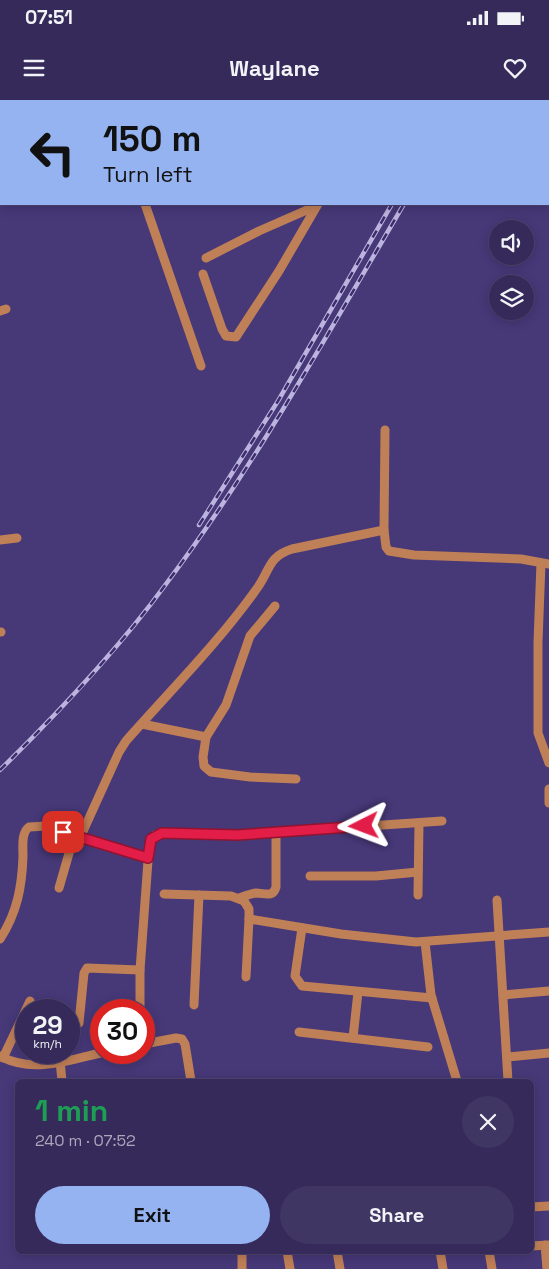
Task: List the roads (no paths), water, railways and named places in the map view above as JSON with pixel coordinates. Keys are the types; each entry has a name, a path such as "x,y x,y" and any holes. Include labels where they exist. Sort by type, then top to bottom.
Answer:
{"street":[{"path":"145,205 201,366"},
{"path":"206,258 259,231 317,205"},
{"path":"203,274 222,329 226,336 236,338 279,271 317,205"},
{"path":"385,430 384,530 386,547 393,553 521,559 545,563 538,642 538,733 549,763"},
{"path":"59,888 77,837 120,752 227,626 258,586 274,557 292,549 384,530"},
{"path":"0,540 17,538"},
{"path":"275,606 250,636 226,705 206,737 203,762 207,770 212,772 250,778 296,779"},
{"path":"142,724 206,737"},
{"path":"549,789 549,803"},
{"path":"140,999 140,970 148,858 150,842 158,834 237,835 442,821"},
{"path":"418,895 419,823"},
{"path":"0,938 11,920 18,902 26,830 32,826 43,825 148,858"},
{"path":"164,894 239,898 256,893 270,894 276,889 276,832"},
{"path":"310,876 376,876 418,872"},
{"path":"194,1005 199,895"},
{"path":"239,898 248,905 246,977"},
{"path":"497,900 508,1079"},
{"path":"249,919 341,934 425,942 549,932"},
{"path":"302,928 295,976 299,984 358,992 432,998"},
{"path":"425,942 432,998 456,1079"},
{"path":"80,1013 84,973 87,968 140,970"},
{"path":"503,995 549,991"},
{"path":"353,1038 358,992"},
{"path":"15,1031 2,1057 15,1062"},
{"path":"299,1032 428,1047"},
{"path":"155,1042 176,1038 182,1039 185,1044 191,1079"},
{"path":"507,1057 549,1053"},
{"path":"60,1064 62,1079"},
{"path":"534,1207 549,1206"},
{"path":"534,1246 547,1245 547,1269"},
{"path":"242,1254 242,1269"},
{"path":"288,1254 290,1269"},
{"path":"338,1254 340,1269"},
{"path":"440,1254 443,1269"},
{"path":"490,1254 492,1269"}],"railway":[{"path":"199,525 278,401 391,205"},
{"path":"0,770 108,657 147,609 199,539 261,445 403,205"}]}
